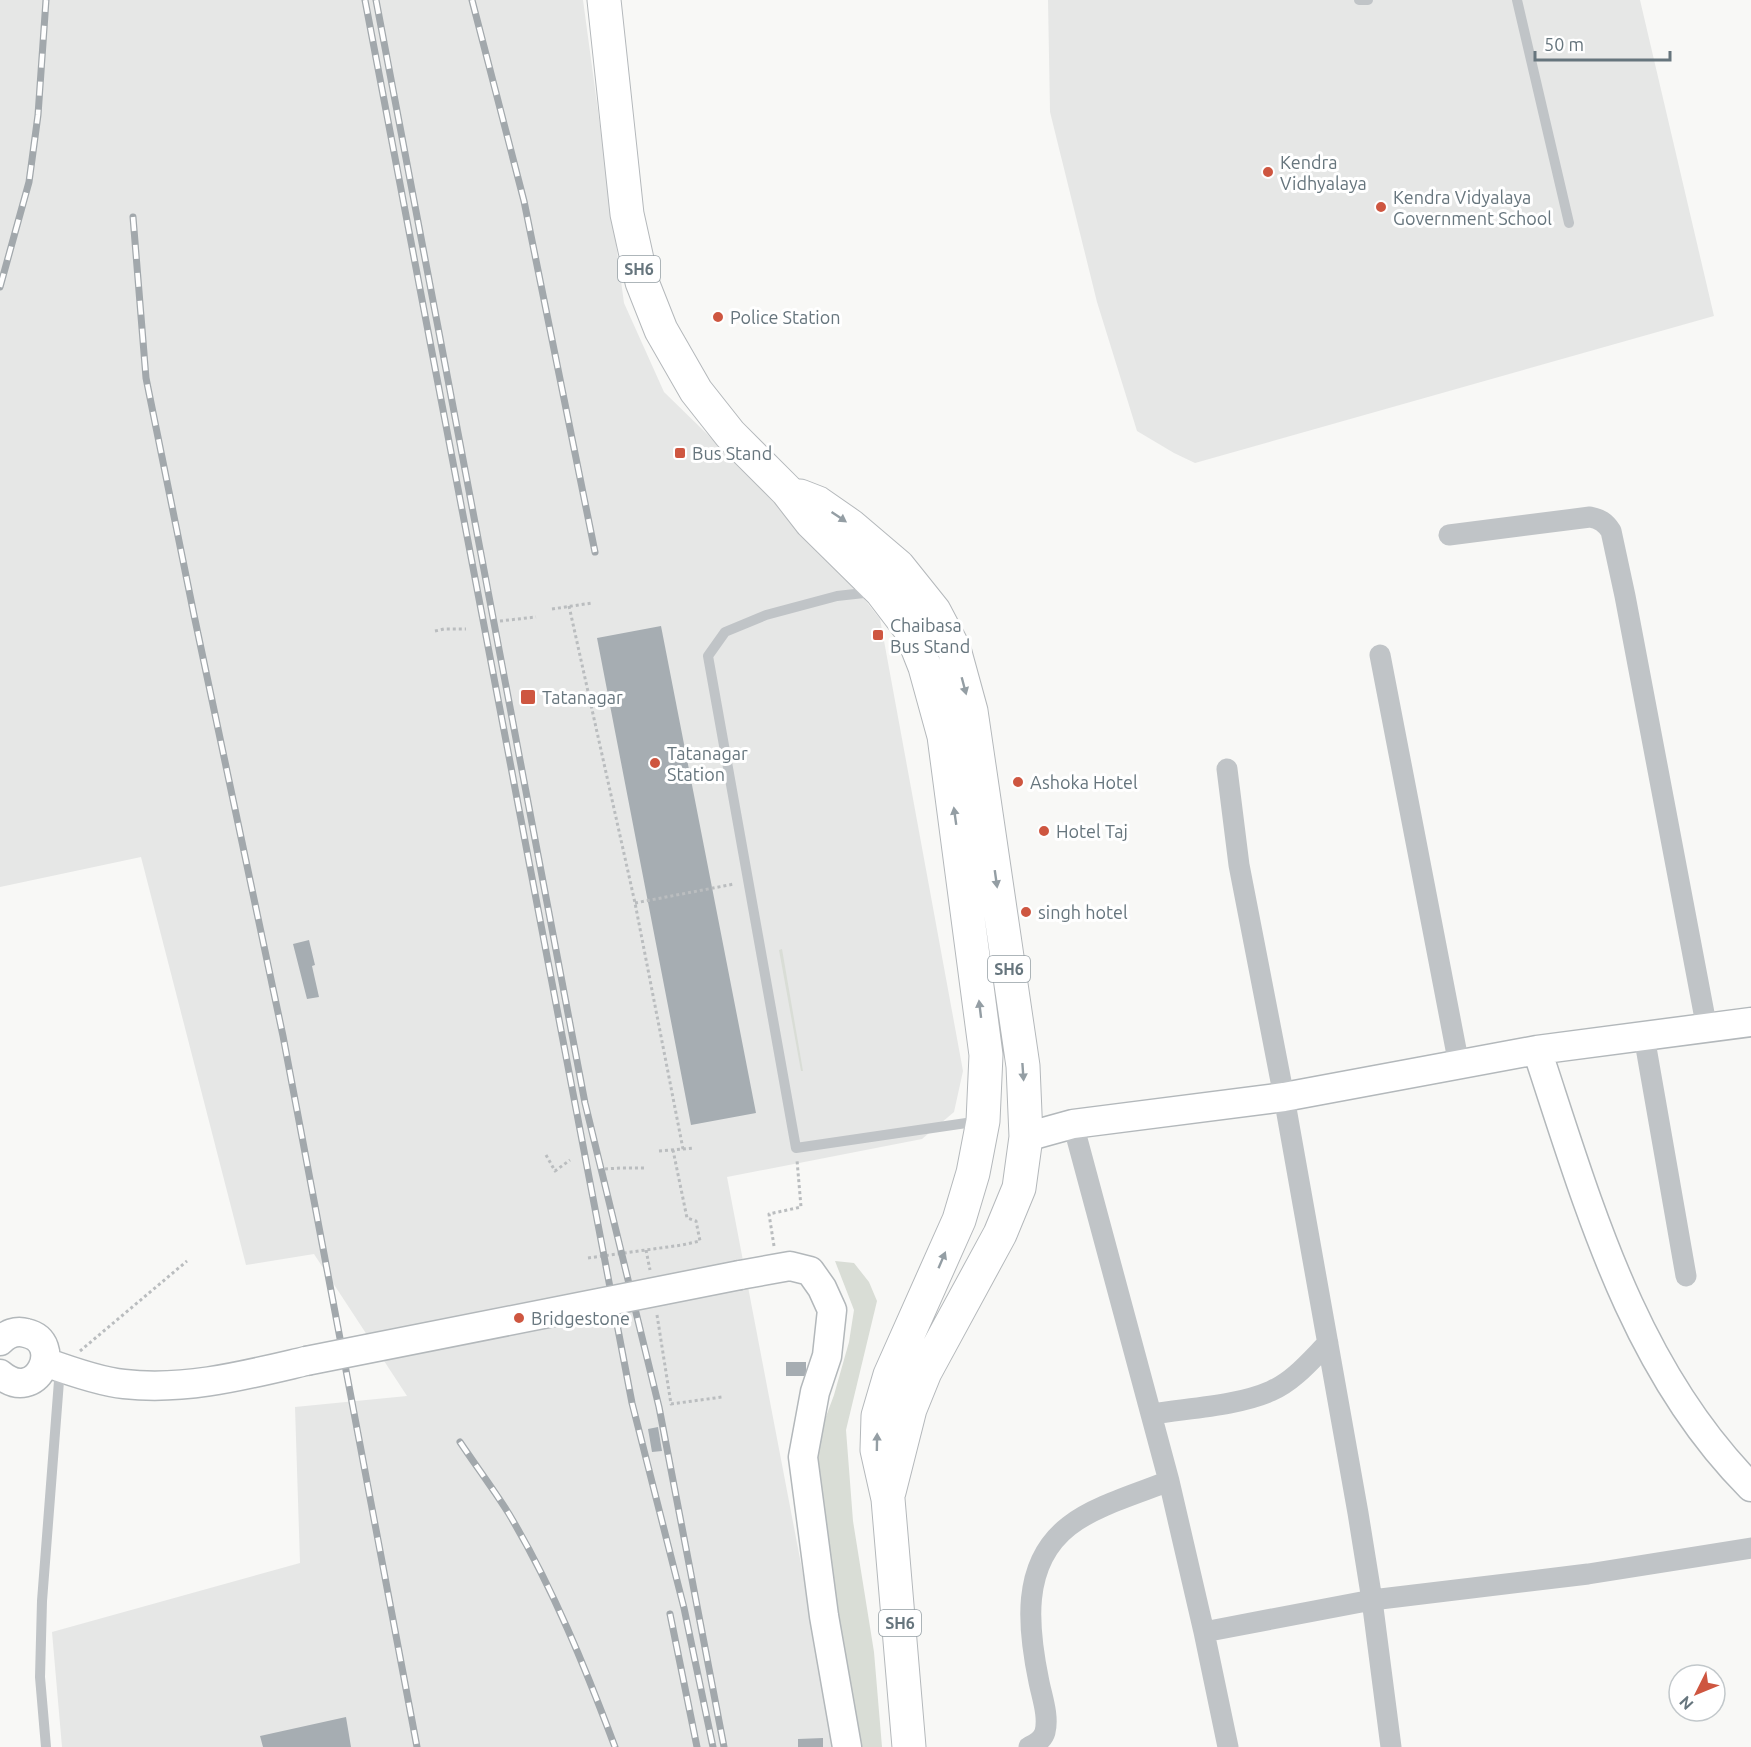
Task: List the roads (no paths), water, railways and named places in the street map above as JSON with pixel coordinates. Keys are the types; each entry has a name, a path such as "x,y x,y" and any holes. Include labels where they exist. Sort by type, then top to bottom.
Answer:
{"main road":[{"name":"SH6","path":"604,0 627,214 642,282 661,330 696,391 730,434 787,491 811,522 881,591 910,629 925,667 944,736 986,1055 983,1121 973,1173 959,1220 890,1375 878,1416 877,1450 888,1499 909,1747"},
{"name":"SH6","path":"787,491 827,509 898,566 934,611 954,650 971,711 1022,1054 1026,1137 1019,1188 1000,1234 925,1372 910,1408 888,1499"},
{"path":"1026,1137 1073,1124 1284,1097 1537,1050 1751,1022"},
{"path":"1537,1050 1591,1213 1634,1318 1677,1397 1727,1463 1751,1487"},
{"path":"3,1337 16,1332 32,1335 43,1346 53,1365 123,1384 178,1386 227,1379 306,1361 740,1275 790,1266 810,1271 822,1288 831,1310 826,1356 815,1392 803,1457 824,1616 847,1747"},
{"path":"2,1377 15,1383 31,1381 53,1365"}],"street":[{"path":"1449,535 1590,517 1606,523 1611,531 1707,1029"},
{"path":"1380,655 1459,1065"},
{"path":"1227,769 1239,865 1284,1097 1372,1600 1391,1747"},
{"path":"1644,1036 1686,1276"},
{"path":"1073,1124 1169,1481 1228,1747"},
{"path":"1152,1414 1240,1400 1272,1391 1291,1379 1328,1343"},
{"path":"1029,1747 1036,1744 1045,1734 1046,1721 1033,1652 1030,1607 1034,1575 1049,1548 1068,1526 1092,1512 1169,1481"},
{"path":"1204,1632 1372,1600 1588,1574 1751,1548"}],"lane":[{"path":"1359,0 1368,0"},
{"path":"1517,0 1569,224"},
{"path":"881,591 837,597 766,615 725,632 708,656 796,1148 983,1121"},
{"path":"46,1747 40,1677 53,1365"}],"railway":[{"path":"0,287 29,182 38,115 46,0"},
{"path":"365,0 632,1403 684,1608 713,1747"},
{"path":"376,0 585,1103 659,1407 724,1747"},
{"path":"472,0 524,201 595,552"},
{"path":"133,217 146,378 283,1036 417,1747"},
{"path":"460,1442 509,1514 540,1570 580,1658 615,1747"},
{"path":"670,1614 697,1747"}],"place":[{"name":"Kendra Vidhyalaya","path":"1268,172"},
{"name":"Kendra Vidyalaya Government School","path":"1381,207"},
{"name":"Police Station","path":"718,317"},
{"name":"Bus Stand","path":"680,453"},
{"name":"Chaibasa Bus Stand","path":"878,635"},
{"name":"Tatanagar","path":"528,697"},
{"name":"Tatanagar Station","path":"655,763"},
{"name":"Ashoka Hotel","path":"1018,782"},
{"name":"Hotel Taj","path":"1044,831"},
{"name":"singh hotel","path":"1026,912"},
{"name":"Bridgestone","path":"519,1318"}]}
